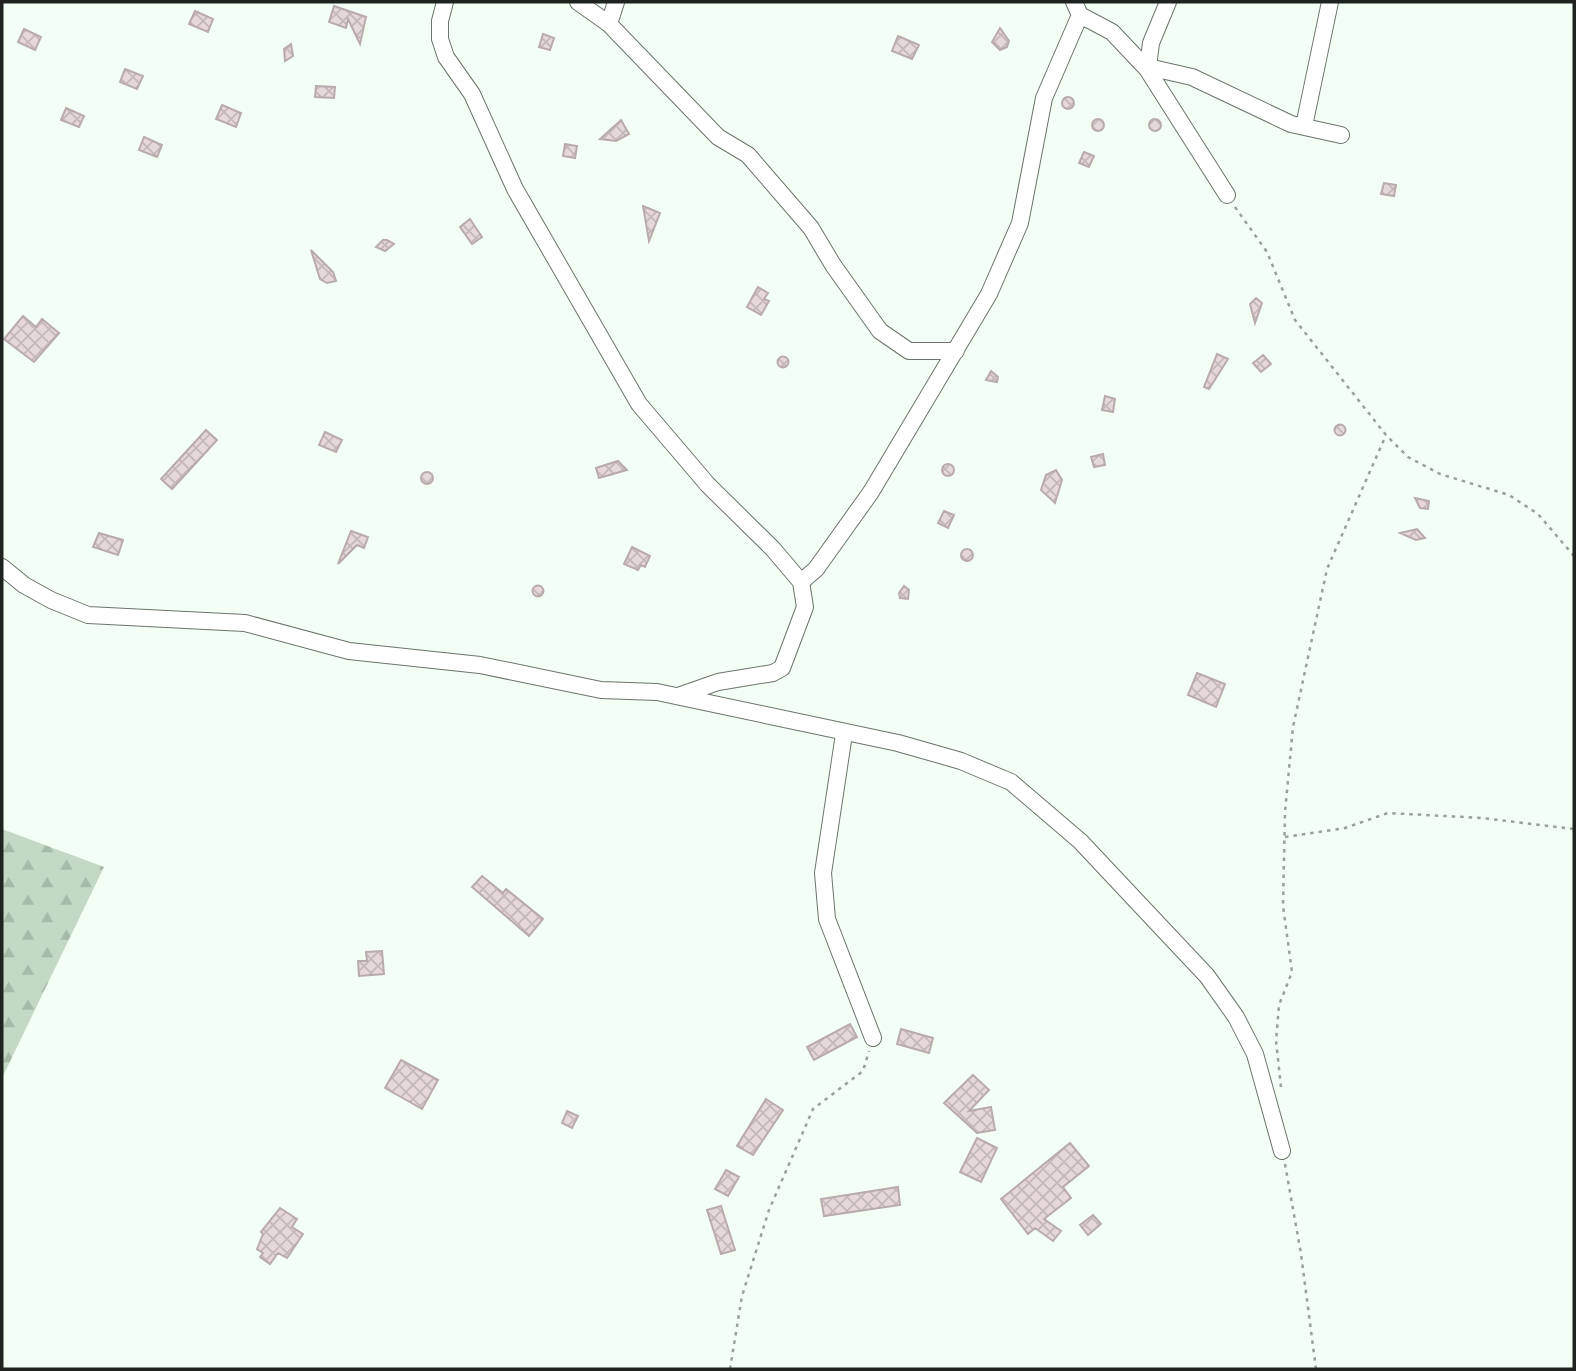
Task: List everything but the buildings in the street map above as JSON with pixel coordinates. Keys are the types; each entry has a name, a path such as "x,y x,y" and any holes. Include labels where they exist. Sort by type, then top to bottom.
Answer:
{"street":[{"path":"445,2 440,38 446,57 472,94 516,189 639,404 708,485 773,549 801,582 805,607 782,668 772,673 718,682 678,696"},
{"path":"578,2 609,24 718,137 748,155 811,228 833,265 880,331 909,351 956,351"},
{"path":"609,24 616,2"},
{"path":"1168,2 1151,43 1148,67 1192,77 1291,124 1341,135"},
{"path":"1304,126 1330,2"},
{"path":"801,582 816,569 870,492 956,351 1009,253 1020,223 1044,98 1077,8 1112,32 1147,69 1227,195"},
{"path":"2,567 24,585 51,600 88,615 245,623 349,651 480,666 601,690 657,692 844,734 898,743 961,761 1012,782 1080,841 1198,966 1236,1017 1255,1054 1282,1151"},
{"path":"844,734 823,873 827,919 873,1038"}],"path":[{"path":"1227,195 1267,252 1296,320 1385,435 1408,457 1440,474 1509,495 1538,514 1574,556"},
{"path":"1281,1089 1276,1041 1279,1004 1292,972 1283,906 1293,727 1327,569 1385,435"},
{"path":"1285,836 1345,828 1388,813 1482,818 1574,829"},
{"path":"730,1369 742,1296 769,1210 813,1109 863,1071 873,1038"},
{"path":"1282,1151 1301,1254 1316,1369"}],"green space":[{"path":"2,829 104,867 2,1078"}]}
